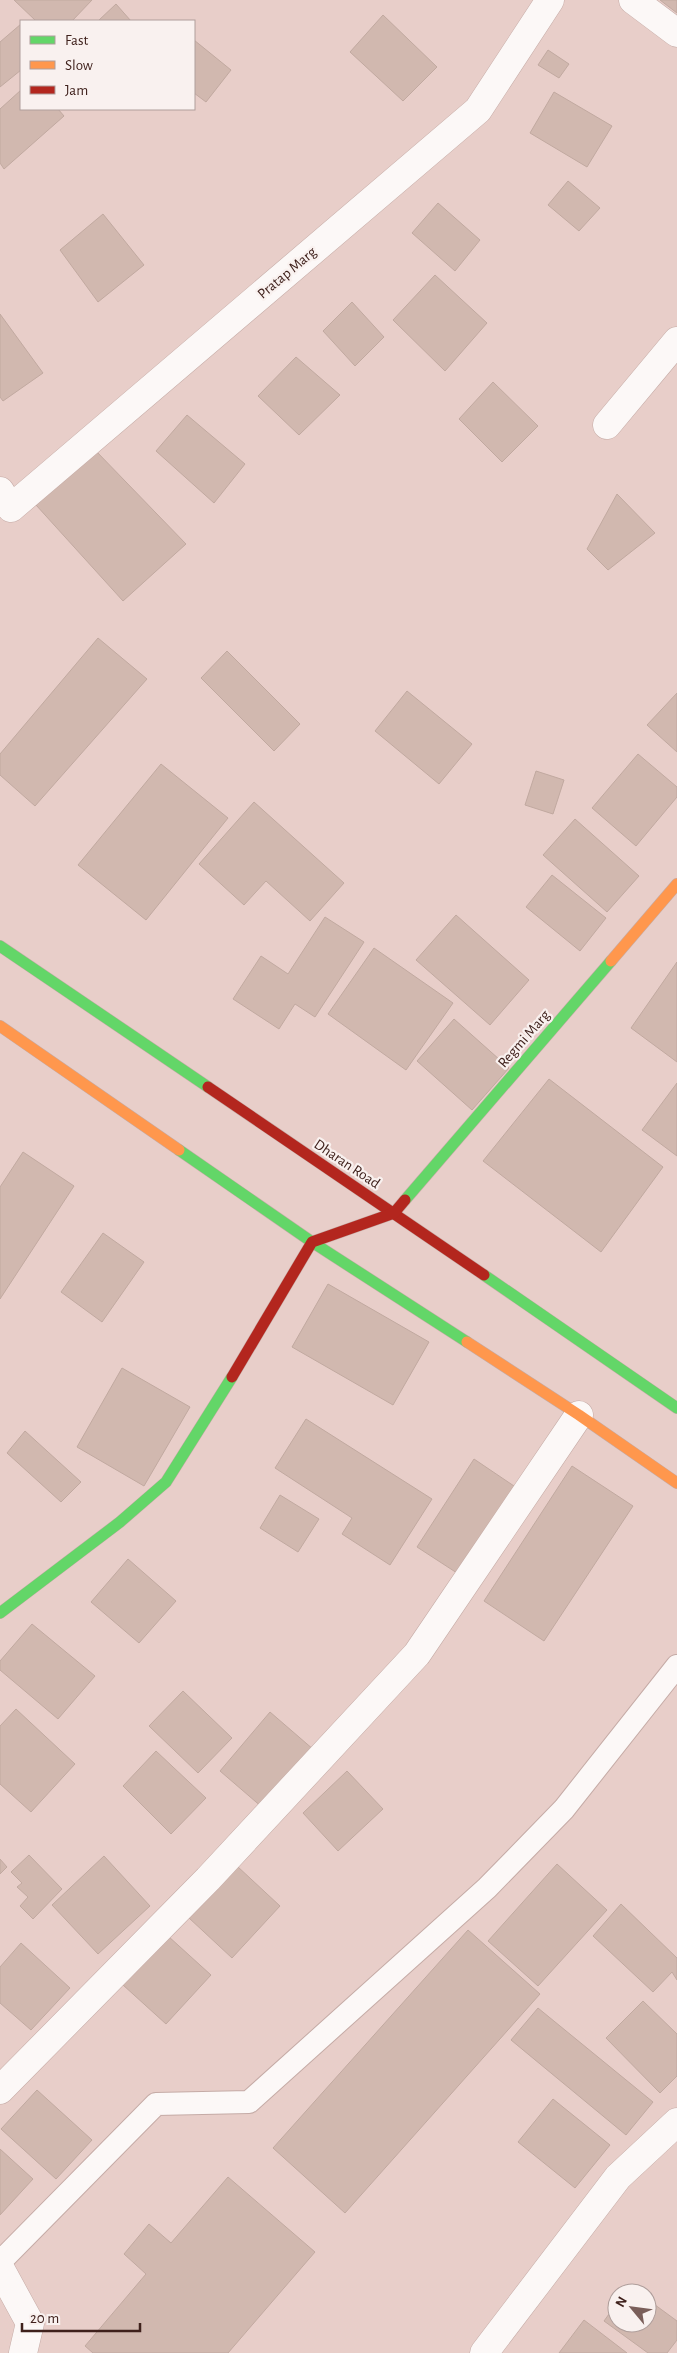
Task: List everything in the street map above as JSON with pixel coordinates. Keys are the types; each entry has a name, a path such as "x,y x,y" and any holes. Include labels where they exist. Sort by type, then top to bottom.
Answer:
{"main road":[{"name":"Regmi Marg","path":"394,1213 677,884"},
{"name":"Dharan Road","path":"0,946 394,1213 677,1408"},
{"path":"0,1026 312,1242 579,1415 677,1483"},
{"path":"0,1613 120,1522 166,1482 246,1355 312,1242 394,1213"}],"street":[{"name":"Pratap Marg","path":"0,491 12,508 478,110 550,0"},
{"path":"633,0 677,34"},
{"path":"607,425 677,341"},
{"path":"0,2090 208,1879 417,1654 579,1415"},
{"path":"484,2353 618,2177 677,2122"},
{"path":"0,2268 30,2322 23,2353"}],"lane":[{"path":"0,2262 156,2104 249,2102 487,1888 564,1809 677,1666"}],"building":[{"path":"14,0 92,0 73,20 35,20"},
{"path":"660,0 677,0 677,13"},
{"path":"116,4 130,20 99,20"},
{"path":"383,15 437,67 403,101 350,52"},
{"path":"20,25 20,71 0,87 0,42"},
{"path":"195,41 231,70 206,102 195,94"},
{"path":"548,50 569,64 559,78 538,65"},
{"path":"20,91 20,110 59,110 64,116 4,169 0,163 0,109"},
{"path":"554,92 612,126 587,167 530,133"},
{"path":"568,181 600,208 579,231 548,205"},
{"path":"438,203 480,240 455,271 412,233"},
{"path":"103,214 144,265 98,302 60,250"},
{"path":"435,275 487,323 445,371 393,320"},
{"path":"352,302 384,337 355,366 323,331"},
{"path":"0,314 43,373 3,401 0,397"},
{"path":"296,357 340,395 299,435 258,396"},
{"path":"493,382 538,426 502,462 459,419"},
{"path":"187,415 245,464 214,503 156,451"},
{"path":"96,451 186,544 123,601 36,505"},
{"path":"617,494 655,533 608,570 587,549"},
{"path":"98,638 147,679 35,806 0,775 0,754"},
{"path":"227,651 300,724 274,751 201,678"},
{"path":"407,691 472,744 439,784 375,731"},
{"path":"677,693 677,752 647,725"},
{"path":"638,754 677,787 677,797 636,846 592,808"},
{"path":"161,764 228,818 146,920 78,865"},
{"path":"536,771 564,780 553,814 525,805"},
{"path":"254,802 344,883 310,921 266,881 244,905 199,864"},
{"path":"575,819 639,876 607,912 543,855"},
{"path":"552,875 606,918 580,951 526,907"},
{"path":"456,915 529,980 490,1025 416,960"},
{"path":"325,917 364,942 315,1017 295,1004 279,1029 233,999 261,956 288,974"},
{"path":"374,948 453,1003 406,1070 328,1014"},
{"path":"677,962 677,1062 631,1028"},
{"path":"454,1019 509,1068 472,1110 417,1061"},
{"path":"549,1079 663,1167 601,1252 483,1161"},
{"path":"677,1083 677,1156 642,1130"},
{"path":"23,1152 74,1186 0,1299 0,1187"},
{"path":"103,1233 144,1262 102,1322 61,1292"},
{"path":"328,1284 429,1342 393,1405 292,1347"},
{"path":"122,1368 190,1407 144,1486 77,1447"},
{"path":"306,1419 432,1499 390,1565 342,1534 352,1518 275,1468"},
{"path":"25,1431 81,1482 61,1502 7,1453"},
{"path":"474,1459 514,1486 457,1573 417,1547"},
{"path":"572,1466 633,1506 544,1641 484,1601"},
{"path":"280,1495 319,1519 298,1552 260,1528"},
{"path":"128,1559 176,1601 139,1643 91,1602"},
{"path":"32,1624 95,1676 58,1719 0,1670 0,1661"},
{"path":"183,1691 232,1738 198,1773 149,1726"},
{"path":"16,1709 75,1764 31,1812 0,1784 0,1726"},
{"path":"270,1712 314,1750 263,1808 220,1771"},
{"path":"156,1751 206,1798 171,1834 123,1786"},
{"path":"347,1771 383,1809 338,1851 303,1813"},
{"path":"29,1855 62,1889 33,1919 20,1906 28,1897 17,1887 22,1883 11,1872"},
{"path":"104,1856 150,1906 98,1954 52,1905"},
{"path":"0,1859 7,1867 0,1874"},
{"path":"557,1864 607,1910 538,1986 488,1941"},
{"path":"237,1866 280,1906 232,1958 189,1918"},
{"path":"621,1904 677,1958 677,1980 672,1972 653,1992 593,1936"},
{"path":"468,1930 540,1994 345,2213 273,2148"},
{"path":"168,1936 211,1975 166,2024 123,1985"},
{"path":"21,1943 70,1988 31,2030 0,2003 0,1967"},
{"path":"643,2001 677,2034 677,2076 660,2093 606,2038"},
{"path":"538,2008 653,2102 626,2135 511,2040"},
{"path":"37,2090 92,2140 56,2179 1,2129"},
{"path":"553,2099 610,2145 575,2188 518,2142"},
{"path":"0,2149 33,2179 0,2215"},
{"path":"228,2177 315,2252 228,2353 93,2353 85,2346 146,2274 124,2254 149,2224 171,2243"},
{"path":"657,2306 677,2321 677,2340 667,2353 648,2353 620,2333 657,2333"},
{"path":"584,2320 627,2353 559,2353"}],"traffic: fast":[{"path":"0,946 208,1087"},
{"path":"405,1200 611,961"},
{"path":"179,1150 312,1242 467,1342"},
{"path":"484,1275 677,1408"},
{"path":"0,1613 120,1522 166,1482 232,1377"}],"traffic: slow":[{"path":"611,961 677,884"},
{"path":"0,1026 179,1150"},
{"path":"467,1342 579,1415 677,1483"}],"traffic: jam":[{"path":"208,1087 484,1275"},
{"path":"232,1377 312,1242 394,1213 405,1200"}]}
